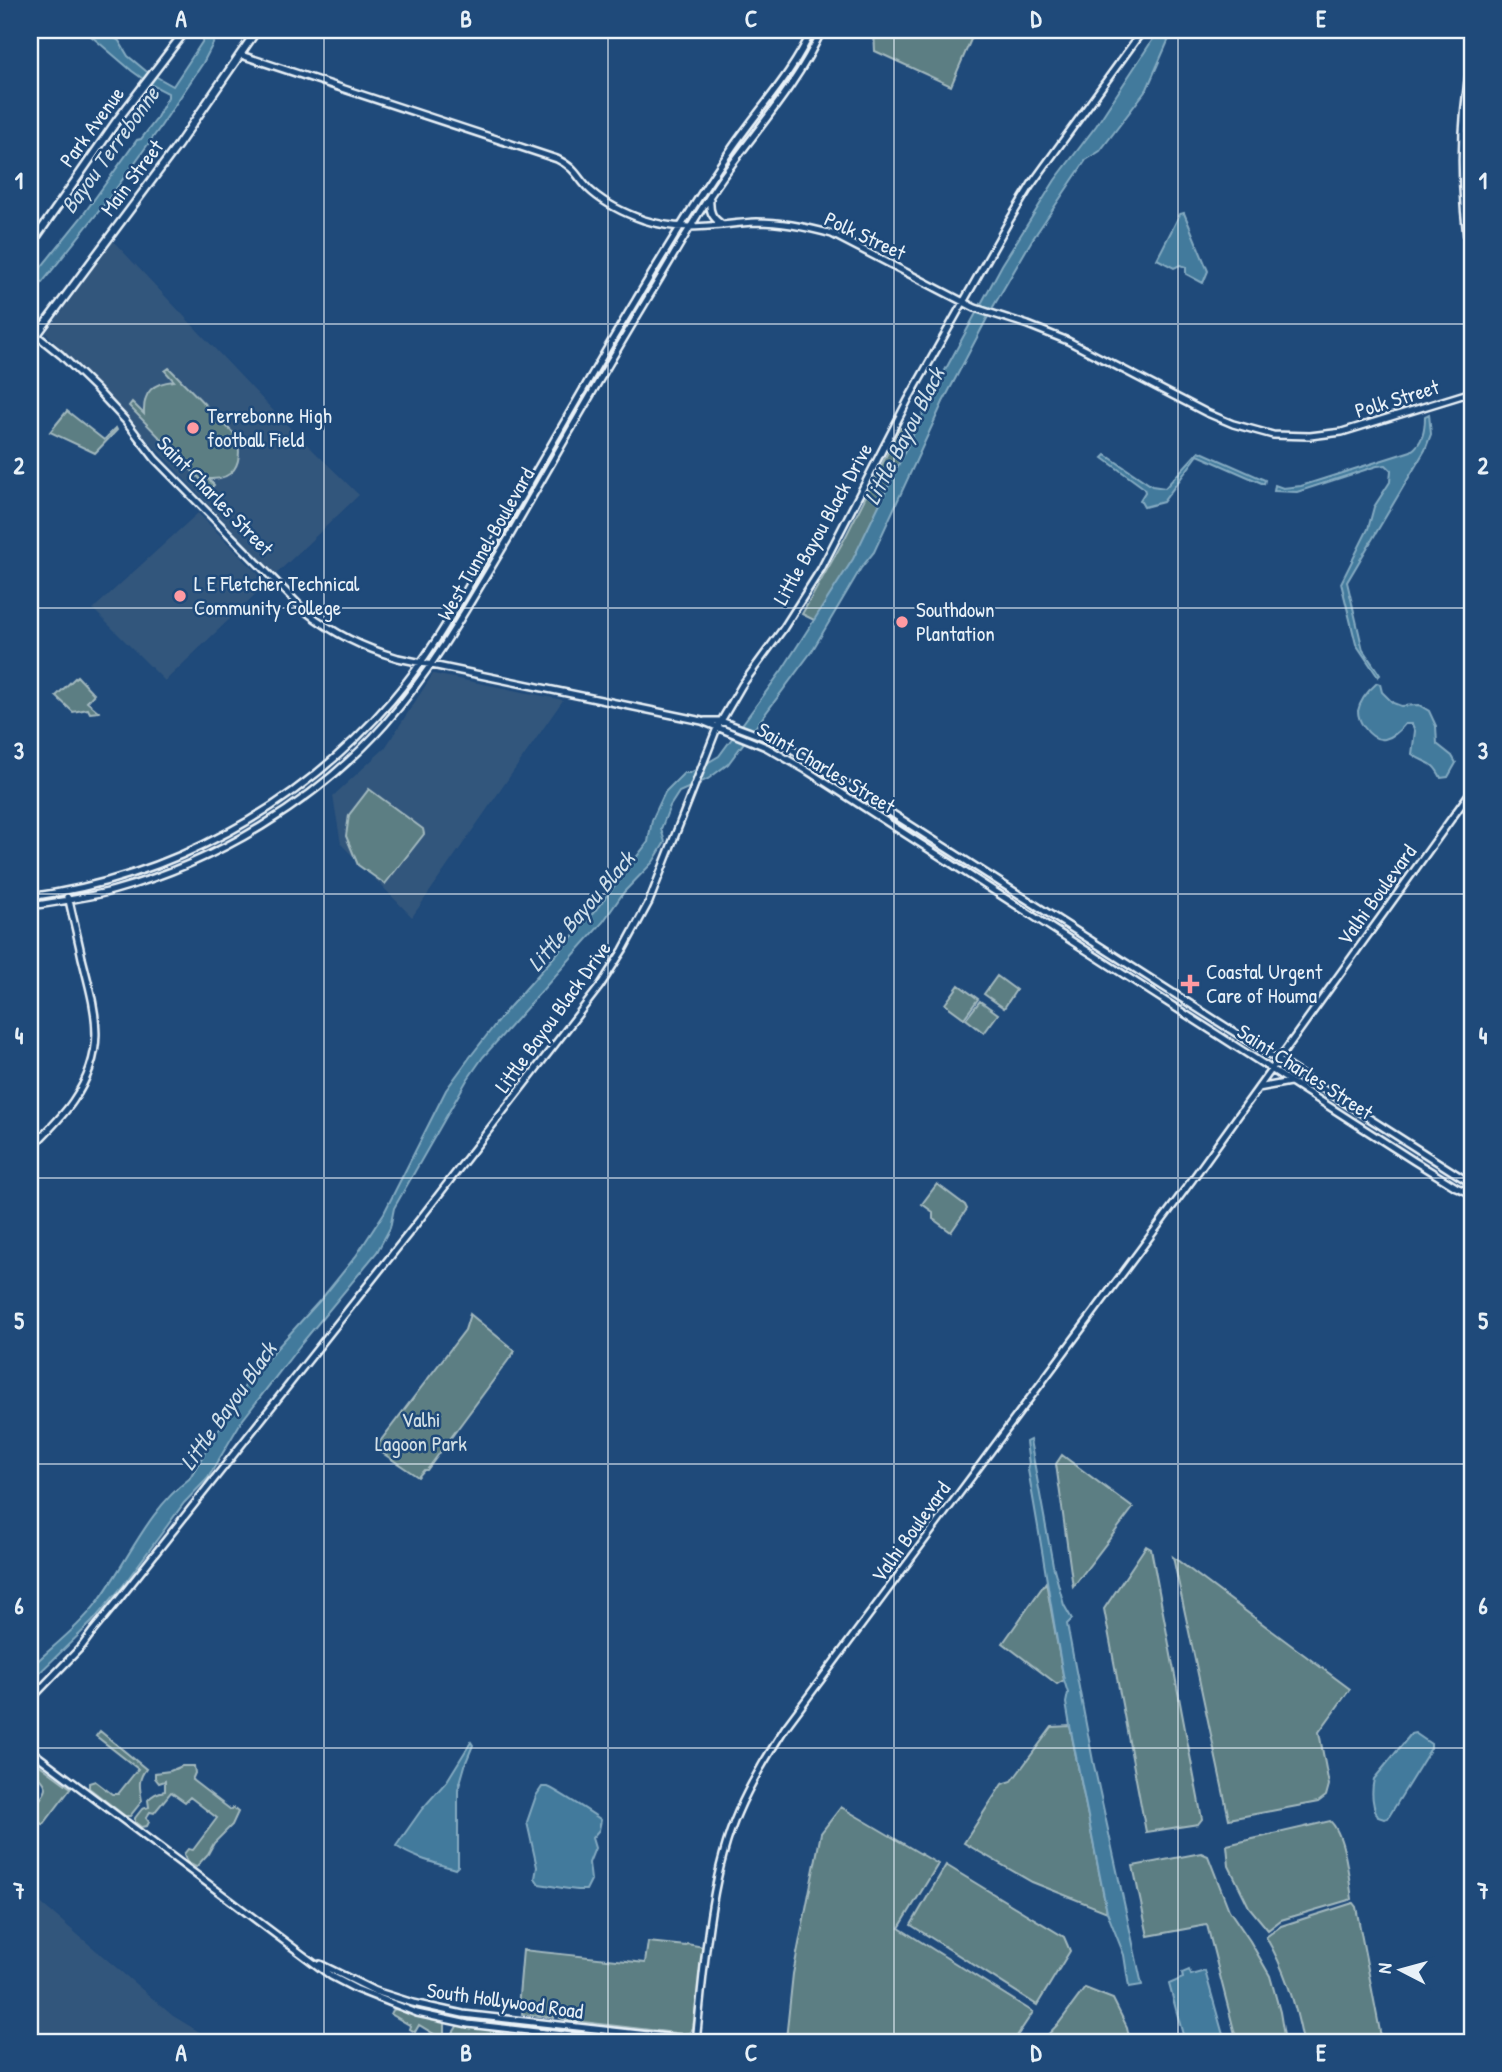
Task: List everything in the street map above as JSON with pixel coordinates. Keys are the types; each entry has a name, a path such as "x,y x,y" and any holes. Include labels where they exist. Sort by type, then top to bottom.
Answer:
{"main road":[{"name":"Park Avenue","path":"30,246 155,69 186,30"},
{"name":"Main Street","path":"30,344 176,147 257,30"}],"street":[{"name":"West Tunnel Boulevard","path":"30,897 62,892 153,867 212,841 275,805 324,768 351,744 393,699 456,610 620,327 732,148 797,59 812,30"},
{"name":"West Tunnel Boulevard","path":"30,906 113,891 169,872 225,846 289,808 337,770 384,724 430,666 459,622 710,196 804,65 822,30"},
{"name":"Little Bayou Black Drive","path":"30,1700 82,1646 117,1603 600,986 649,902 719,725 742,685 783,629 821,569 908,400 1031,185 1143,30"},
{"name":"Polk Street","path":"241,55 557,159 575,169 592,191 610,204 646,220 681,228 758,222 809,228 832,234 963,303 1068,341 1207,413 1233,424 1273,435 1310,436 1342,432 1472,392"},
{"path":"1472,58 1462,145 1462,196 1472,271"},
{"path":"710,196 710,212 714,219 723,225"},
{"name":"Saint Charles Street","path":"30,330 95,388 125,420 155,459 304,611 346,639 374,651 420,664 702,721 752,733 785,745 1472,1184"},
{"name":"Saint Charles Street","path":"732,729 806,771 1425,1168 1472,1194"},
{"name":"Valhi Boulevard","path":"696,2041 715,1890 724,1852 752,1781 785,1728 1192,1180 1472,790"},
{"path":"30,1149 74,1100 85,1080 94,1052 94,1004 69,900 62,892"},
{"path":"1258,1088 1292,1082"},
{"name":"South Hollywood Road","path":"30,1750 331,1976 356,1989 417,2012 468,2024 623,2042"},
{"name":"South Hollywood Road","path":"305,1956 375,1991 425,2006 463,2014 710,2042"}],"shaded area":[{"path":"84,30 104,30 119,41 128,56 146,71 173,86 210,30 220,30 203,63 159,129 107,201 30,298 30,281 80,219 137,140 141,139 155,121 168,97 168,93 132,71"},
{"path":"1159,30 1175,30 1147,89 1100,151 1086,160 1032,240 943,402 874,552 861,568 812,651 728,764 708,779 679,792 661,829 665,842 653,862 624,892 603,922 483,1057 467,1080 394,1208 390,1228 377,1252 241,1422 208,1478 184,1503 122,1587 92,1622 30,1682 30,1668 92,1609 150,1520 189,1479 249,1379 356,1256 384,1213 446,1090 505,1012 594,912 648,842 652,820 665,792 684,773 690,773 719,756 782,670 853,559 935,389 1002,265 1055,180 1096,126"},
{"path":"1184,213 1208,271 1203,283 1186,274 1186,267 1180,265 1174,268 1157,259 1180,214"},
{"path":"113,241 285,423 359,495 275,575 46,333"},
{"path":"1429,414 1431,434 1425,450 1347,582 1363,650 1380,675 1378,677 1356,644 1341,583 1368,529 1374,507 1390,482 1391,470 1386,465 1377,466 1297,492 1274,491 1275,485 1283,488 1301,486 1411,451 1421,440 1425,416"},
{"path":"1199,451 1265,480 1264,484 1198,455 1163,502 1144,507 1140,500 1145,492 1144,488 1103,458 1106,455 1152,486 1165,488"},
{"name":"L E Fletcher Technical Community College","path":"198,513 267,583 165,681 93,609"},
{"path":"433,674 563,700 412,917 341,844 333,796 385,748"},
{"path":"1377,683 1393,703 1401,706 1419,705 1429,711 1436,726 1437,744 1452,756 1456,763 1448,777 1441,778 1432,765 1412,754 1415,731 1412,724 1405,724 1385,739 1374,737 1364,727 1359,707 1365,695"},
{"path":"1030,1440 1053,1565 1064,1605 1072,1619 1067,1624 1093,1761 1142,1985 1129,1987 1124,1955 1107,1912 1066,1703 1068,1693 1028,1470 1026,1442"},
{"path":"1415,1733 1431,1744 1431,1748 1388,1818 1378,1817 1374,1808 1374,1779 1411,1734"},
{"path":"471,1742 473,1745 458,1790 458,1866 455,1869 432,1862 396,1846 422,1809 447,1781"},
{"path":"542,1787 548,1787 601,1820 599,1830 592,1838 595,1848 589,1863 591,1880 586,1890 539,1884 535,1878 537,1867 527,1822"},
{"path":"30,1894 173,2016 216,2042 30,2042"},
{"path":"1189,1970 1191,1975 1205,1971 1225,2042 1185,2042 1169,1984 1183,1978 1182,1973"}],"green space":[{"path":"874,30 975,30 951,86 875,51"},
{"path":"169,368 240,440 239,458 234,470 224,477 209,479 214,485 210,489 129,406 132,402 144,414 145,399 151,390 160,384 174,381 165,371"},
{"path":"67,411 104,440 116,428 117,430 95,453 50,432"},
{"path":"900,428 917,436 862,547 816,621 802,614 845,538"},
{"path":"77,676 94,694 87,702 99,712 90,713 88,709 73,712 56,696"},
{"path":"369,789 423,829 424,834 385,884 358,865 346,836 349,815"},
{"path":"997,976 1016,990 1004,1008 984,994"},
{"path":"959,985 978,999 964,1018 945,1004"},
{"path":"980,1001 998,1014 984,1033 966,1019"},
{"path":"937,1184 967,1209 951,1232 933,1219 933,1212 922,1204"},
{"name":"Valhi Lagoon Park","path":"470,1314 515,1351 427,1470 418,1477 375,1448 465,1330"},
{"path":"1062,1455 1133,1508 1073,1587 1056,1464"},
{"path":"1146,1546 1151,1549 1202,1819 1198,1824 1146,1832 1104,1609"},
{"path":"1173,1557 1350,1689 1319,1732 1329,1785 1326,1796 1318,1802 1229,1819"},
{"path":"1046,1582 1064,1680 1057,1684 1003,1643"},
{"path":"1070,1726 1107,1912 1032,1882 964,1843 1002,1784 1012,1781 1052,1727"},
{"path":"100,1731 146,1769 140,1781 142,1801 130,1816 125,1816 89,1788 89,1783 95,1781 112,1794 118,1794 138,1769 96,1736"},
{"path":"30,1758 71,1788 43,1825 30,1814 46,1787 30,1769"},
{"path":"182,1766 194,1766 192,1780 231,1810 233,1808 238,1812 232,1825 196,1867 187,1862 184,1854 188,1849 193,1850 217,1818 190,1797 185,1802 171,1792 154,1813 150,1812 146,1818 149,1822 147,1826 141,1827 135,1822 142,1809 149,1807 148,1800 165,1791 165,1781 159,1783 155,1773"},
{"path":"841,1807 938,1864 899,1928 1033,2012 1013,2042 817,2042 786,2039 793,1974 821,1833"},
{"path":"1330,1821 1343,1846 1352,1899 1281,1920 1268,1930 1249,1907 1229,1866 1227,1845"},
{"path":"1201,1853 1208,1856 1229,1910 1270,1976 1285,2042 1237,2042 1207,1925 1148,1936 1133,1866"},
{"path":"946,1865 1064,1937 1070,1951 1037,2005 911,1925"},
{"path":"1353,1903 1356,1907 1382,2042 1303,2042 1289,1988 1266,1937 1281,1926"},
{"path":"648,1942 704,1947 693,2028 689,2033 566,2020 560,2018 562,2015 557,2012 554,2018 522,2014 523,2008 518,2007 523,1950 645,1963"},
{"path":"1085,1988 1113,1999 1127,2027 1130,2042 1041,2042"},
{"path":"397,2009 444,2022 444,2034 439,2037 419,2025 415,2032 410,2029 411,2026 391,2014"},
{"path":"486,2018 692,2042 646,2042 493,2024 487,2022"},
{"path":"458,2025 554,2037 559,2042 447,2042"}],"place":[{"name":"Terrebonne High football Field","path":"193,428"},
{"name":"L E Fletcher Technical Community College","path":"180,596"},
{"name":"Southdown Plantation","path":"902,622"},
{"name":"Coastal Urgent Care of Houma","path":"1190,984"}],"water label":[{"name":"Bayou Terrebonne","path":"110,150"},
{"name":"Little Bayou Black","path":"904,436"},
{"name":"Little Bayou Black","path":"581,911"},
{"name":"Little Bayou Black","path":"228,1406"}]}
